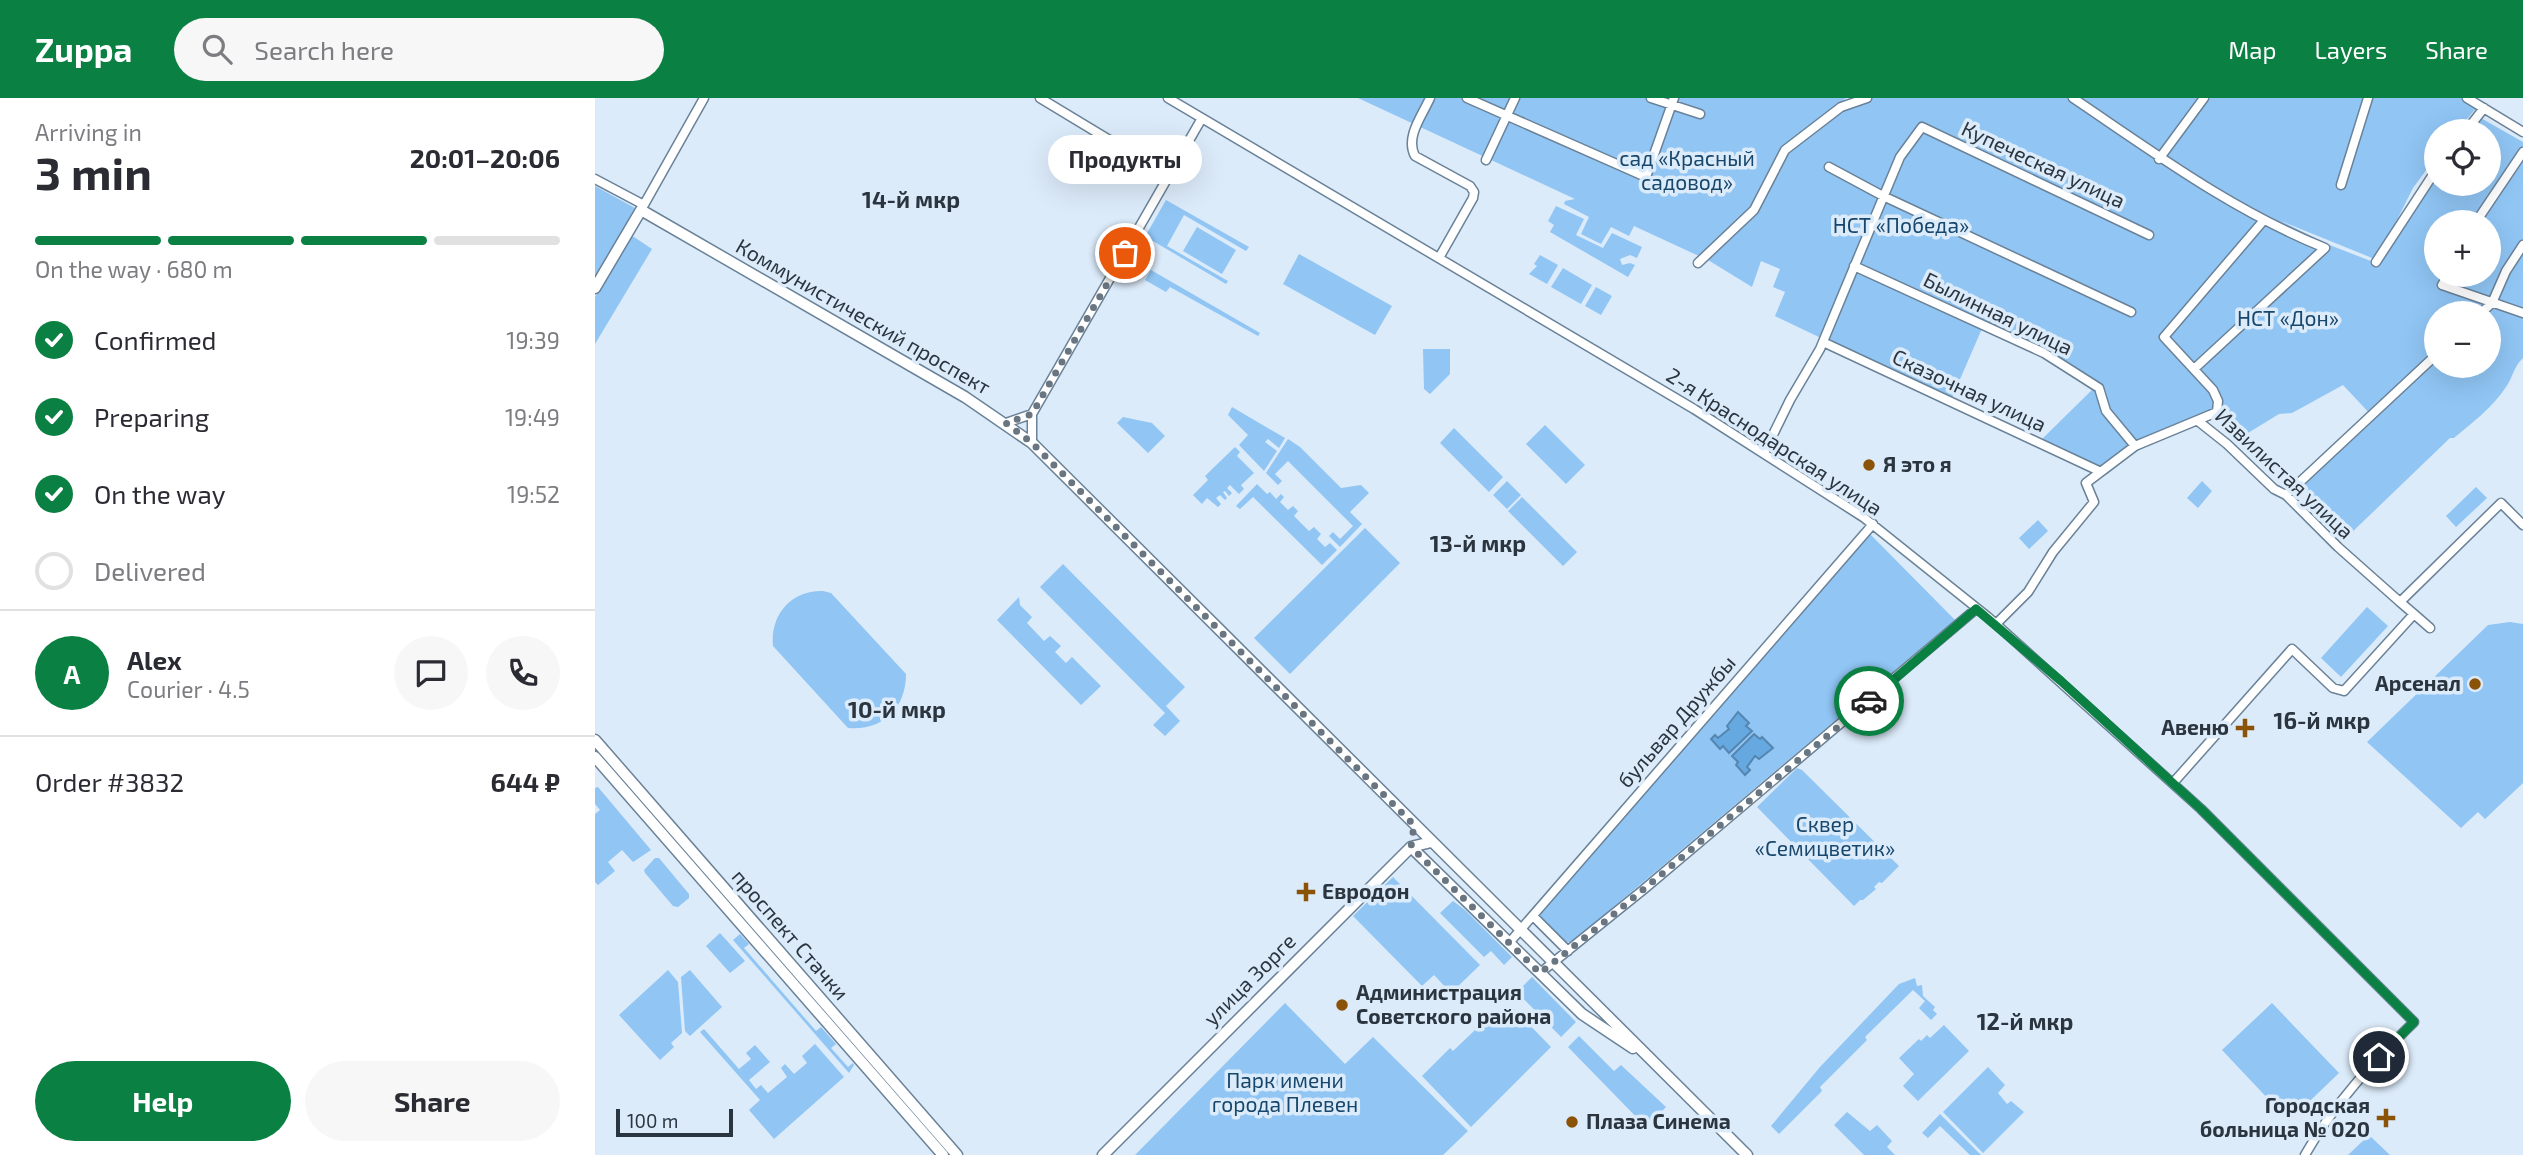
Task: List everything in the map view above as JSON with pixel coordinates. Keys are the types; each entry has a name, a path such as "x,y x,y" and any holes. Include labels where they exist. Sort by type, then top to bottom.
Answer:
{"main road":[{"path":"595,288 642,207"},
{"name":"Коммунистический проспект","path":"642,207 955,391 1032,443 1747,1155"},
{"name":"проспект Стачки","path":"595,740 701,870 943,1155"},
{"name":"проспект Стачки","path":"595,757 701,870 957,1155"},
{"path":"1414,825 1411,847 1431,842"},
{"name":"Коммунистический проспект","path":"1411,847 1582,1014 1651,1060"},
{"name":"улица Зорге","path":"1103,1155 1411,847"}],"street":[{"path":"595,179 642,207 704,98"},
{"path":"1040,98 1121,147"},
{"name":"2-я Краснодарская улица","path":"1168,98 1764,453 1871,526 1974,610 1996,624 2173,783 2414,1022 2368,1069 2319,1130 2305,1155"},
{"path":"1430,98 1411,138 1410,147 1415,156 1470,186 1474,192 1439,258"},
{"path":"1467,98 1646,177 1672,102"},
{"path":"1486,160 1515,98"},
{"path":"1651,98 1672,102 1700,114"},
{"path":"1698,263 1754,210 1785,150 1851,98"},
{"path":"1841,107 1867,98"},
{"path":"2073,98 2159,159 2264,220 2325,248 2194,369"},
{"path":"2159,159 2204,98"},
{"path":"2341,185 2368,98"},
{"path":"2467,98 2523,132"},
{"path":"2475,119 2484,108"},
{"path":"1032,443 1032,414 1202,118"},
{"name":"Купеческая улица","path":"1883,196 1900,157 1922,127 2149,235"},
{"path":"2484,210 2523,152"},
{"path":"1829,167 1883,196 2131,312"},
{"path":"2376,262 2424,188"},
{"path":"1764,453 1823,342 1883,196"},
{"name":"Извилистая улица","path":"2264,220 2164,337 2213,390 2218,401 2217,412 2198,421 2227,444 2274,489 2286,495 2338,547 2430,628"},
{"path":"2493,301 2506,271 2523,245"},
{"name":"Былинная улица","path":"1854,266 2071,368 2099,388 2106,411 2135,446"},
{"path":"2459,287 2488,301"},
{"path":"2501,306 2523,313"},
{"name":"Сказочная улица","path":"1823,342 2099,471"},
{"path":"2286,495 2424,366"},
{"path":"1006,423 1032,414"},
{"path":"1996,624 2028,592 2053,552 2094,502 2086,483 2135,446 2198,421"},
{"path":"2400,602 2501,503 2523,525"},
{"name":"бульвар Дружбы","path":"1509,943 1871,526"},
{"path":"1540,973 1863,706 1974,610"},
{"path":"2173,783 2292,649 2333,688 2344,691 2414,614"},
{"path":"1533,916 1568,951"}],"green space":[{"name":"сад «Красный садовод»","path":"1358,98 1846,98 1785,145 1766,176 1752,209 1701,257 1634,226 1629,236 1611,227 1601,244 1581,234 1589,217 1564,204 1565,201 1575,199"},
{"name":"НСТ «Победа»","path":"1854,98 2462,98 2477,107 2467,119 2424,119 2424,173 2413,188 2377,260 2281,221 2327,244 2376,263 2424,193 2424,196 2501,196 2501,130 2523,142 2523,358 2506,387 2489,408 2454,438 2450,438 2347,537 2300,486 2373,417 2343,385 2292,413 2279,414 2248,433 2223,409 2137,451 2106,475 2037,444 2098,384 2057,356 1984,324 1951,400 1775,316 1785,292 1773,287 1780,269 1761,261 1752,287 1708,260 1756,211 1786,151"},
{"path":"595,186 635,208 595,279"},
{"path":"1166,200 1249,247 1246,251 1184,215 1167,246 1228,281 1226,284 1153,241 1140,259 1134,256"},
{"path":"1556,206 1584,219 1576,235 1603,248 1612,233 1642,247 1637,258 1630,255 1620,259 1622,265 1635,265 1628,277 1550,232 1554,225 1548,221"},
{"path":"1197,227 1236,250 1222,274 1183,251"},
{"path":"631,235 652,249 595,344 595,297"},
{"path":"1299,254 1392,306 1375,335 1283,284"},
{"path":"1540,255 1558,265 1547,284 1529,274 1537,266 1534,264"},
{"path":"1563,268 1592,285 1581,304 1551,287"},
{"path":"1151,270 1260,333 1258,336 1170,287 1166,292 1145,280"},
{"path":"1596,287 1612,296 1601,315 1585,306"},
{"path":"1423,349 1450,349 1450,374 1430,394 1424,389"},
{"path":"1232,407 1285,438 1279,448 1268,439 1265,442 1277,451 1264,471 1239,445 1248,435 1228,415"},
{"path":"1123,417 1152,423 1165,436 1148,453 1117,423"},
{"path":"1545,425 1585,465 1566,484 1526,444"},
{"path":"1454,428 1503,477 1489,492 1440,443"},
{"path":"1288,439 1300,447 1341,488 1361,485 1369,493 1350,512 1362,524 1340,547 1329,536 1333,532 1340,539 1353,526 1288,461 1275,474 1282,481 1278,485 1266,473"},
{"path":"1235,447 1240,452 1237,456 1254,473 1241,485 1244,489 1239,494 1230,485 1227,488 1232,493 1229,496 1223,492 1227,498 1225,500 1220,495 1216,498 1221,504 1218,507 1207,498 1202,504 1193,495 1208,480 1205,476"},
{"path":"1507,481 1521,495 1507,509 1493,495"},
{"path":"2202,481 2212,491 2198,508 2187,498"},
{"path":"1257,484 1276,499 1281,494 1284,497 1280,502 1288,510 1293,506 1298,511 1294,516 1309,531 1314,527 1321,534 1317,539 1325,547 1330,543 1337,550 1322,565 1253,497 1240,509 1236,506"},
{"path":"2476,487 2487,498 2456,527 2446,516"},
{"path":"1522,497 1577,552 1563,566 1508,511"},
{"path":"2038,520 2048,531 2029,549 2019,538"},
{"path":"1365,528 1400,563 1290,674 1254,638"},
{"path":"1869,533 1955,620 1573,941 1566,943 1540,918 1539,913"},
{"path":"1063,564 1185,687 1166,706 1180,721 1165,736 1153,725 1165,713 1040,587"},
{"path":"823,591 831,593 906,674 902,698 897,707 890,715 871,726 848,728 773,646 775,624 785,607 801,595"},
{"path":"1019,597 1020,605 1032,617 1027,623 1044,641 1050,636 1061,646 1055,652 1066,663 1072,657 1101,686 1081,705 997,620"},
{"path":"2367,607 2388,626 2341,677 2321,658"},
{"name":"Арсенал","path":"2510,622 2523,624 2523,783 2485,819 2478,812 2461,828 2367,742 2488,625"},
{"name":"Сквер «Семицветик»","path":"1797,768 1899,866 1854,906 1757,807"},
{"path":"598,787 651,850 633,862 622,850 608,862 615,871 598,885 595,882 595,814 600,810 595,804 595,788"},
{"path":"655,858 659,858 689,894 689,898 678,907 673,906 645,873 644,870"},
{"path":"1393,877 1480,965 1451,993 1434,975 1422,986 1353,916"},
{"path":"1453,901 1512,957 1504,965 1491,951 1484,957 1440,913"},
{"path":"720,933 745,961 730,973 706,946"},
{"path":"740,934 749,944 744,948 816,1031 821,1027 836,1044 831,1048 848,1067 853,1063 849,1073 733,940"},
{"path":"668,970 678,982 682,1033 671,1043 674,1047 660,1060 619,1015"},
{"path":"690,970 722,1007 690,1036 685,1031 681,977"},
{"path":"1532,977 1576,1022 1561,1037 1517,992"},
{"path":"1915,978 1917,986 1922,985 1923,996 1935,1007 1933,1010 1937,1014 1931,1020 1919,1008 1925,1001 1913,990 1865,1037 1867,1040 1820,1087 1822,1091 1779,1134 1771,1126 1820,1067 1899,984"},
{"name":"Парк имени города Плевен","path":"1285,1003 1345,1064 1373,1037 1468,1131 1443,1155 1135,1155"},
{"path":"2272,1003 2339,1073 2289,1121 2222,1050"},
{"path":"1514,1009 1551,1047 1471,1127 1422,1076 1450,1048 1453,1051 1496,1010 1504,1018"},
{"path":"1944,1025 1969,1051 1918,1101 1903,1086 1914,1074 1899,1058 1919,1039 1921,1041 1927,1035 1930,1038"},
{"path":"704,1029 739,1069 751,1059 746,1053 755,1045 770,1062 749,1080 756,1089 761,1085 768,1093 787,1077 781,1068 785,1064 794,1074 807,1063 802,1056 815,1044 844,1077 774,1139 749,1110 760,1100 700,1032"},
{"path":"1579,1036 1614,1071 1621,1065 1666,1107 1646,1127 1568,1047"},
{"path":"1988,1067 2005,1085 1998,1093 2007,1104 2011,1101 2024,1112 1983,1153 1943,1112"},
{"path":"1847,1112 1870,1131 1877,1125 1892,1141 1887,1147 1895,1155 1864,1155 1834,1125"},
{"path":"1940,1114 1981,1155 1970,1155 1940,1126 1928,1138 1922,1133"},
{"path":"2369,1135 2390,1155 2348,1155"}],"shaded area":[{"path":"1738,712 1749,723 1746,726 1752,731 1729,753 1723,746 1720,749 1711,739 1715,735 1718,738 1729,729 1727,726"},
{"path":"1754,734 1760,739 1762,737 1773,748 1759,759 1755,756 1745,775 1732,756"}],"way so far":[{"path":"1125,253 1032,414 1006,423 1032,443 1414,825 1411,847 1540,973 1869,701"}],"place":[{"name":"Продукты","path":"1125,253"},
{"name":"Я это я","path":"1869,465"},
{"name":"Арсенал","path":"2475,684"},
{"name":"Авеню","path":"2245,728"},
{"name":"Евродон","path":"1306,892"},
{"name":"Администрация Советского района","path":"1342,1005"},
{"name":"Городская больница № 020","path":"2386,1118"},
{"name":"Плаза Синема","path":"1572,1122"}],"district":[{"name":"14-й мкр","path":"911,200"},
{"name":"13-й мкр","path":"1478,544"},
{"name":"10-й мкр","path":"897,710"},
{"name":"16-й мкр","path":"2322,721"},
{"name":"12-й мкр","path":"2025,1022"}],"route":[{"path":"1869,701 1976,609 2061,681 2201,809 2414,1022 2379,1057"}],"park label":[{"name":"НСТ «Дон»","path":"2288,319"}]}
